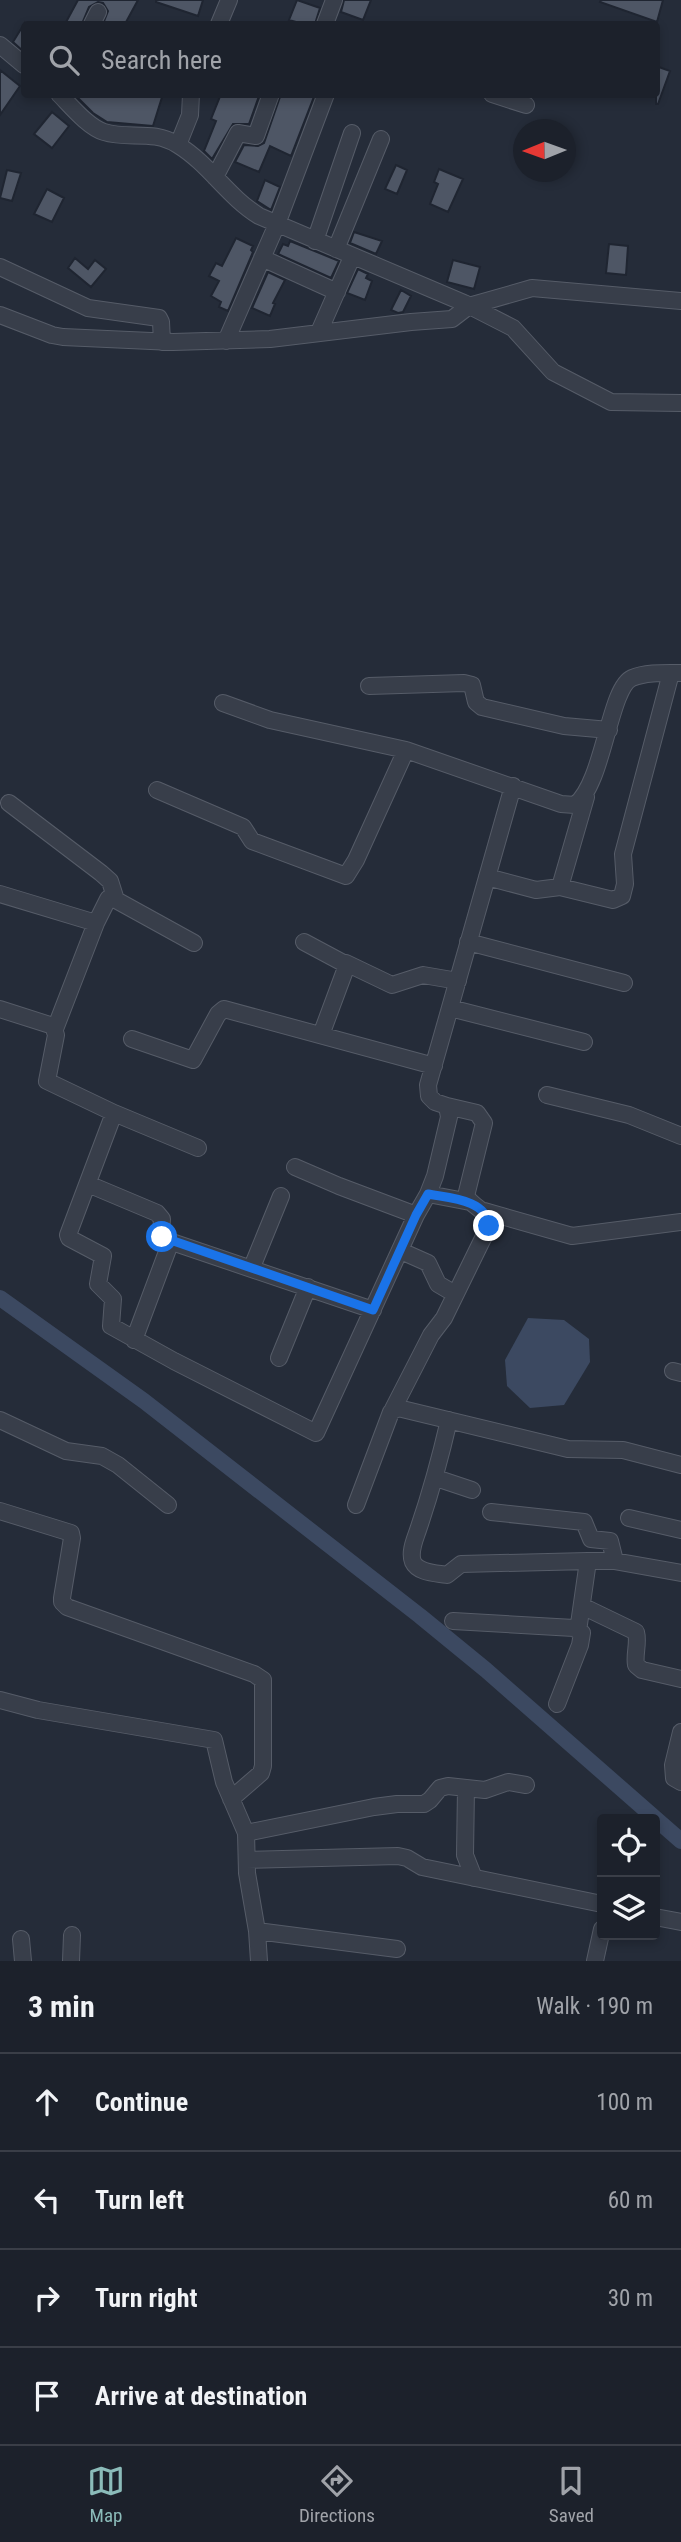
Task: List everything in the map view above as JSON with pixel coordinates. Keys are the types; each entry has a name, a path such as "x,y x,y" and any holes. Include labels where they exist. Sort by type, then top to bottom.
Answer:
{"street":[{"path":"220,21 229,0"},
{"path":"332,21 334,0"},
{"path":"0,45 21,62"},
{"path":"63,98 104,132 147,134 178,145 249,209 277,224 469,306 513,328 554,372 611,402 681,403"},
{"path":"178,145 190,115 191,98"},
{"path":"215,177 238,133 256,136 270,98"},
{"path":"226,341 277,224 324,98"},
{"path":"504,98 526,105"},
{"path":"315,240 352,133"},
{"path":"336,249 381,139"},
{"path":"319,332 352,257"},
{"path":"262,258 337,292"},
{"path":"0,267 78,304 159,318 162,342"},
{"path":"0,315 52,335 162,342 226,341 452,319 469,306 532,288 681,301"},
{"path":"487,877 536,890 560,887 613,900 622,896 625,884 624,854 676,673 643,675 629,679 620,690 560,887"},
{"path":"369,686 464,683 472,685 476,702 482,707 564,726 610,730"},
{"path":"223,703 270,720 406,750 561,804 575,805 586,797"},
{"path":"157,790 243,827 253,841 346,876 356,860 406,750"},
{"path":"470,1202 466,1196 467,1187 484,1124 477,1113 435,1102 429,1096 429,1085 513,786"},
{"path":"9,803 102,873 113,887 116,900"},
{"path":"0,894 96,923"},
{"path":"194,943 116,900 108,899 55,1029 47,1081 198,1148"},
{"path":"304,942 392,985 423,975 458,981"},
{"path":"468,942 624,983"},
{"path":"321,1035 347,968 346,963"},
{"path":"450,1008 584,1042"},
{"path":"0,1009 49,1024 55,1029"},
{"path":"132,1039 193,1060 218,1014 224,1009 434,1066"},
{"path":"547,1095 629,1115 681,1136"},
{"path":"114,1113 68,1235 103,1256 98,1284 113,1299 111,1326 316,1433 428,1194 449,1117 447,1106"},
{"path":"295,1167 416,1215"},
{"path":"88,1184 157,1213 162,1219 162,1237 171,1241 373,1310"},
{"path":"428,1194 470,1202 484,1211 572,1236 681,1222"},
{"path":"252,1267 281,1196"},
{"path":"356,1505 393,1409 431,1335 444,1318 489,1226 484,1211"},
{"path":"134,1340 171,1241"},
{"path":"401,1251 428,1263 438,1284 455,1294"},
{"path":"279,1358 308,1287"},
{"path":"393,1409 568,1449 605,1447 681,1465"},
{"path":"0,1420 66,1451 93,1454 110,1460 168,1505"},
{"path":"449,1420 436,1478 413,1544 414,1564 420,1570 447,1575 461,1564 588,1561 615,1562 681,1573"},
{"path":"436,1478 472,1490"},
{"path":"0,1511 71,1533 62,1598 66,1607 254,1674 263,1680 264,1766 261,1773 231,1799"},
{"path":"491,1512 584,1522 591,1539 610,1541 615,1562"},
{"path":"629,1518 681,1530"},
{"path":"578,1631 588,1561"},
{"path":"582,1606 636,1632 638,1639 634,1657 636,1665 642,1670 681,1679"},
{"path":"453,1621 574,1628 582,1633 557,1704"},
{"path":"0,1700 38,1710 209,1738 216,1744 224,1782 246,1833 248,1882 257,1931 259,1961"},
{"path":"681,1732 673,1765 674,1778 681,1782"},
{"path":"246,1833 374,1807 424,1804 440,1787 485,1790 508,1782 526,1785"},
{"path":"466,1788 465,1854 474,1878"},
{"path":"247,1860 398,1856 422,1867 597,1903"},
{"path":"660,1918 681,1922"},
{"path":"257,1931 397,1949"},
{"path":"71,1961 72,1935"},
{"path":"21,1939 23,1961"},
{"path":"595,1961 600,1940"}],"water":[{"path":"528,1318 564,1320 589,1339 590,1362 564,1405 530,1408 507,1386 505,1360"}],"building":[{"path":"78,0 138,0 127,21 104,21 108,11 103,3 98,2 89,7 83,21 67,21"},
{"path":"156,0 203,0 198,16"},
{"path":"297,0 320,8 316,21 289,20"},
{"path":"344,0 371,0 363,20 341,12"},
{"path":"601,0 663,0 657,21 600,2"},
{"path":"21,29 21,49 13,42"},
{"path":"660,67 670,71 658,104 656,98 660,98"},
{"path":"0,70 20,86 0,115"},
{"path":"78,98 162,98 153,126 107,122"},
{"path":"219,98 258,98 249,124 233,124 212,159 204,151 216,121 211,119"},
{"path":"280,98 313,98 291,156 270,146 259,172 235,162 244,145 258,146 264,143"},
{"path":"52,112 69,126 52,148 34,134"},
{"path":"396,165 407,170 397,194 385,189"},
{"path":"439,169 463,179 448,212 430,204 438,184 434,182"},
{"path":"7,170 21,173 12,201 0,198"},
{"path":"265,180 280,187 271,210 257,201"},
{"path":"47,189 64,198 52,222 34,214"},
{"path":"354,232 382,241 376,254 350,243"},
{"path":"236,238 253,246 253,252 228,311 219,307 221,302 211,296 219,281 209,276 216,263 222,266"},
{"path":"290,241 339,261 331,278 278,254 283,244 288,246"},
{"path":"609,244 628,246 626,275 606,273"},
{"path":"75,258 88,269 95,260 106,269 91,287 68,268"},
{"path":"453,260 480,267 474,289 447,282"},
{"path":"358,269 368,274 366,278 372,281 365,300 347,293"},
{"path":"268,272 285,280 273,303 275,304 270,316 252,308"},
{"path":"401,290 411,296 403,312 398,313 391,310"}],"waterway":[{"path":"0,1298 144,1401 420,1616 486,1670 681,1841"}],"route":[{"path":"162,1237 373,1310 428,1194 470,1202 484,1211 489,1226"}]}
